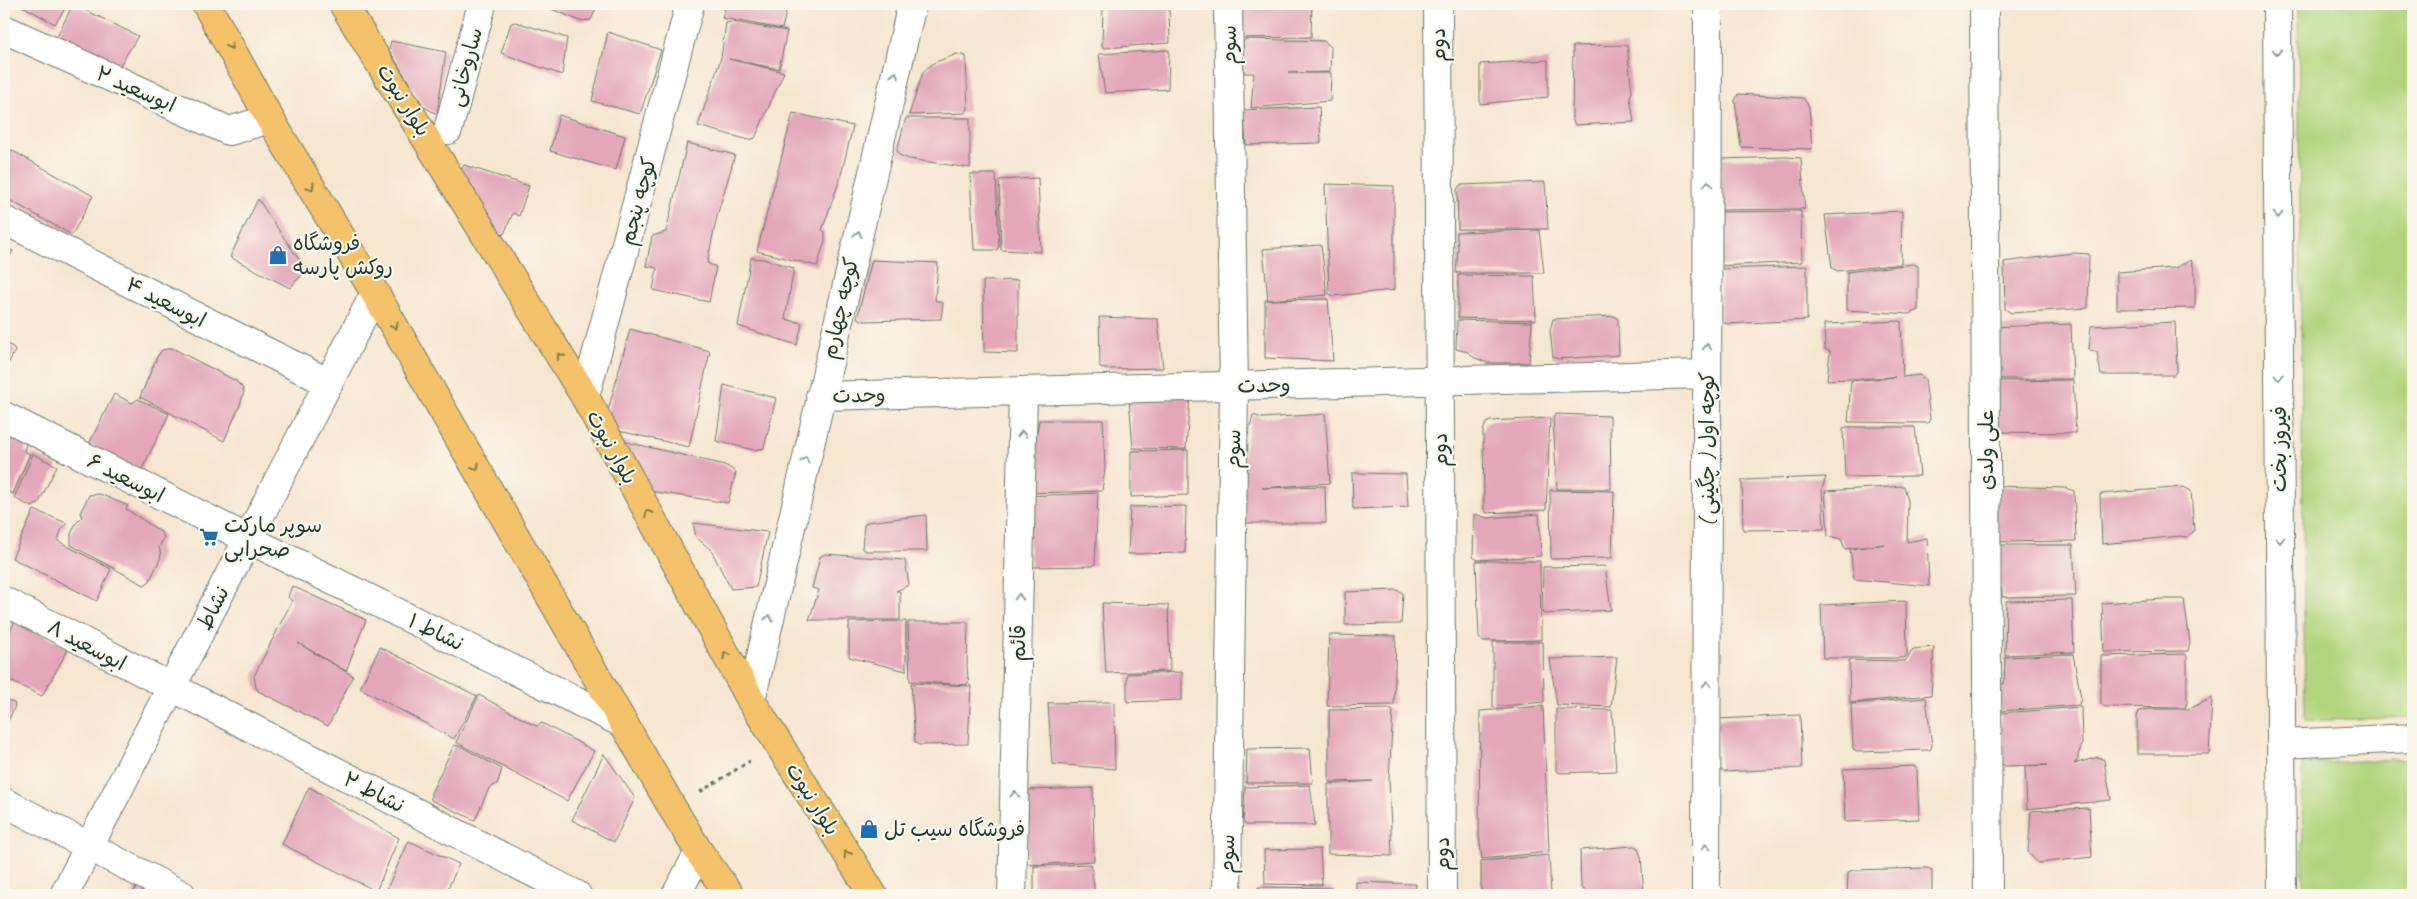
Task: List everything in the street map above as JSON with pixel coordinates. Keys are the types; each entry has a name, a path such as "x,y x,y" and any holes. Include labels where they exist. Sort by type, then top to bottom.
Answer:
{"main road":[{"path":"206,4 270,119 376,293 699,852 730,895"},
{"name":"بلوار نبوت","path":"343,4 585,397 751,700 873,895"}],"street":[{"name":"ساروخانی","path":"448,130 482,4"},
{"name":"کوچه پنجم","path":"585,397 690,4"},
{"name":"کوچه چهارم","path":"751,700 912,4"},
{"name":"سوم","path":"1227,895 1234,386 1228,4"},
{"name":"دوم","path":"1438,4 1442,895"},
{"name":"کوچه اول ( چگینی )","path":"1706,895 1708,4"},
{"name":"علی ولدی","path":"1984,4 1988,895"},
{"name":"فیروز بخت","path":"2277,4 2282,895"},
{"name":"ابوسعید ۲","path":"4,29 230,131 270,119"},
{"name":"ابوسعید ۴","path":"4,220 329,383"},
{"name":"نشاط","path":"64,895 376,293"},
{"name":"وحدت","path":"820,396 1707,374"},
{"name":"قائم","path":"1012,895 1023,391"},
{"name":"ابوسعید ۶","path":"4,416 248,540"},
{"name":"نشاط ۱","path":"248,540 624,724"},
{"name":"ابوسعید ۸","path":"4,601 171,689"},
{"name":"نشاط ۲","path":"171,689 577,895"},
{"path":"2281,744 2413,738"},
{"path":"4,802 182,895"},
{"path":"676,895 699,852"}],"path":[{"path":"674,808 778,744"}],"green space":[{"path":"2298,4 2413,4 2413,717 2305,721"},
{"path":"2413,758 2413,895 2303,895 2302,764"}],"building":[{"path":"19,4 68,4 55,24"},
{"path":"73,4 138,36 117,70 56,39"},
{"path":"540,4 598,4 591,20 580,21"},
{"path":"726,4 788,4 782,29 722,18"},
{"path":"1167,4 1169,6 1170,43 1104,48 1102,46 1103,6"},
{"path":"1312,4 1311,37 1239,38 1238,7"},
{"path":"516,22 567,38 562,75 501,53 511,23"},
{"path":"733,22 787,31 779,69 729,59 784,72 755,138 749,140 698,126 721,58 726,23"},
{"path":"608,32 661,50 640,114 592,101"},
{"path":"1246,39 1324,41 1331,47 1330,72 1288,73 1331,73 1330,101 1251,108 1254,73 1244,73 1243,42"},
{"path":"391,41 446,52 437,114 424,107 389,50"},
{"path":"1627,45 1632,92 1630,97 1634,122 1575,125 1572,118 1573,46"},
{"path":"1169,50 1168,89 1105,93 1099,54"},
{"path":"957,54 966,56 968,109 965,113 909,115 923,72 933,63"},
{"path":"1548,60 1548,97 1480,104 1480,64"},
{"path":"1738,94 1803,98 1809,106 1812,149 1741,147 1735,101"},
{"path":"1319,107 1321,143 1246,145 1243,110"},
{"path":"793,113 853,126 840,179 822,230 825,232 825,241 817,266 757,251"},
{"path":"559,115 625,136 616,170 550,151"},
{"path":"906,118 970,118 970,168 909,159 899,155 897,150"},
{"path":"687,143 735,155 717,216 707,263 716,267 709,302 653,290 657,268 646,266 652,236 666,232"},
{"path":"4,146 93,196 72,235 4,197"},
{"path":"1801,158 1805,209 1722,210 1720,203 1721,159"},
{"path":"464,165 529,186 519,216 513,213 504,234 497,236 458,175"},
{"path":"970,174 996,174 999,246 997,250 974,250"},
{"path":"1038,178 1041,252 1001,250 999,180"},
{"path":"1545,182 1548,229 1458,229 1457,190 1460,185"},
{"path":"1325,184 1394,186 1394,290 1333,296 1329,294"},
{"path":"258,199 306,270 290,288 230,257"},
{"path":"1801,211 1802,262 1718,266 1721,212"},
{"path":"1902,211 1901,264 1837,271 1832,268 1825,215"},
{"path":"1539,230 1544,273 1456,273 1458,247 1456,232"},
{"path":"1321,245 1327,295 1268,300 1263,249"},
{"path":"4,247 13,251 4,266"},
{"path":"2072,253 2089,254 2088,308 2011,313 2005,309 2004,262"},
{"path":"751,258 763,259 794,268 785,319 802,323 797,345 738,326"},
{"path":"872,260 938,263 935,300 943,303 941,319 864,321 857,318"},
{"path":"2191,260 2195,272 2195,308 2117,309 2117,272 2175,268"},
{"path":"1913,264 1918,266 1918,310 1909,314 1847,310 1847,272"},
{"path":"1807,266 1807,320 1727,324 1720,321 1721,269"},
{"path":"1458,275 1534,276 1536,320 1458,318"},
{"path":"1018,280 1018,353 984,352 983,281"},
{"path":"1328,299 1333,361 1265,358 1265,300"},
{"path":"1614,316 1618,319 1619,355 1558,359 1553,357 1550,331 1553,319"},
{"path":"1099,317 1158,319 1163,368 1105,369 1100,367"},
{"path":"1457,320 1532,322 1529,363 1487,363 1473,357 1468,352 1456,349"},
{"path":"1901,321 1903,377 1919,375 1925,379 1930,419 1928,423 1848,422 1851,381 1895,377 1827,380 1830,351 1825,349 1824,324"},
{"path":"2175,322 2177,370 2174,375 2101,375 2097,352 2089,351 2091,326"},
{"path":"2071,324 2073,379 1995,379 1991,327"},
{"path":"630,329 710,351 689,447 615,430 607,415"},
{"path":"4,341 14,348 15,351 4,371"},
{"path":"172,348 236,381 242,387 244,392 240,405 224,441 140,397 157,357 162,350"},
{"path":"2073,380 2076,433 1996,432 1994,383 2001,381"},
{"path":"724,385 776,398 764,448 754,450 716,441"},
{"path":"114,394 132,403 138,399 169,414 141,471 89,444"},
{"path":"1190,395 1186,449 1133,448 1129,397"},
{"path":"1325,414 1330,483 1262,488 1325,486 1326,523 1238,523 1244,451 1253,415 1262,418"},
{"path":"1556,414 1610,416 1611,489 1557,489 1553,418"},
{"path":"1550,418 1546,510 1487,513 1484,510 1483,431 1486,423 1490,421"},
{"path":"4,419 27,441 24,451 30,454 13,494 4,489"},
{"path":"1039,420 1103,420 1105,469 1102,491 1027,493"},
{"path":"1846,427 1915,427 1920,476 1845,477 1843,429"},
{"path":"614,439 725,465 736,472 728,503 649,491"},
{"path":"1188,450 1188,495 1131,497 1131,451"},
{"path":"33,454 57,466 38,504 32,507 14,498"},
{"path":"1352,473 1406,474 1408,507 1353,509"},
{"path":"1826,477 1822,489 1824,529 1743,530 1742,480"},
{"path":"1904,486 1908,501 1907,542 1927,538 1929,586 1854,579 1850,549 1885,544 1845,549 1841,539 1828,536 1825,491"},
{"path":"1992,486 2066,488 2074,491 2076,541 1993,542"},
{"path":"2184,487 2191,491 2194,531 2187,537 2180,536 2102,544 2100,494"},
{"path":"1550,490 1614,491 1612,558 1551,559"},
{"path":"1098,493 1095,564 1093,566 1031,567 1026,496"},
{"path":"100,494 128,506 126,509 161,532 164,537 159,548 160,559 149,582 144,585 71,545 71,534 76,523 82,517 80,513 89,495"},
{"path":"1186,506 1185,553 1128,554 1130,507"},
{"path":"34,510 67,523 61,530 58,541 111,569 97,601 12,558"},
{"path":"1474,514 1488,518 1539,514 1541,556 1478,560 1473,557"},
{"path":"926,515 927,551 867,551 862,549 864,525 867,522"},
{"path":"693,523 768,532 756,587 731,589 711,550 696,537"},
{"path":"1995,545 2073,545 2076,596 2002,597 2002,589 1995,578"},
{"path":"825,554 905,560 909,585 896,591 900,591 900,620 809,620 819,590 812,588 820,557"},
{"path":"1476,561 1540,561 1541,640 1483,641 1479,638"},
{"path":"1605,566 1611,610 1544,614 1542,612 1543,567"},
{"path":"292,586 366,620 346,671 298,643 353,676 328,726 258,691 256,687 254,676 292,601 288,597"},
{"path":"1397,590 1403,593 1401,624 1345,625 1345,592"},
{"path":"2184,599 2190,643 2188,651 2104,652 2102,603"},
{"path":"2072,600 2074,652 2005,655 2006,601"},
{"path":"1906,601 1907,655 1904,658 1823,658 1821,605"},
{"path":"1102,603 1168,605 1170,671 1106,673"},
{"path":"15,620 69,648 42,696 4,678 4,645"},
{"path":"906,621 906,671 849,657 849,622"},
{"path":"908,622 968,622 967,666 968,678 970,680 966,685 910,681"},
{"path":"1329,635 1396,636 1394,705 1327,706"},
{"path":"1493,642 1543,642 1544,702 1493,707"},
{"path":"380,647 477,696 454,739 360,688"},
{"path":"1934,647 1931,695 1850,703 1849,660 1905,661 1913,649"},
{"path":"2073,654 2081,698 2079,705 2001,711 1998,685 2004,684 2005,657"},
{"path":"2185,654 2187,656 2187,702 2185,708 2105,707 2101,704 2101,656"},
{"path":"1617,657 1611,707 1557,705 1550,659"},
{"path":"1182,672 1182,700 1127,702 1127,674"},
{"path":"911,683 971,686 968,744 919,745 915,742"},
{"path":"479,695 532,724 537,726 542,723 594,751 567,801 456,742"},
{"path":"4,698 14,703 15,706 4,730"},
{"path":"1926,698 1932,746 1930,750 1856,752 1853,749 1851,704"},
{"path":"2212,698 2209,754 2137,754 2137,717 2139,711 2148,709 2189,709"},
{"path":"1048,703 1114,703 1115,769 1052,764"},
{"path":"1543,706 1549,852 1482,859 1479,836 1480,711"},
{"path":"2081,707 2082,745 2078,760 2074,764 2098,757 2104,760 2111,800 2027,809 2025,766 2047,765 2005,766 2000,763 2001,713"},
{"path":"1390,709 1393,711 1389,780 1392,856 1328,854 1328,784 1373,781 1329,782 1329,710"},
{"path":"1556,709 1612,710 1616,771 1561,773 1556,771"},
{"path":"1800,715 1802,768 1724,772 1720,769 1718,719"},
{"path":"454,745 462,747 502,769 497,784 489,788 475,820 431,800 431,793"},
{"path":"1310,748 1313,783 1246,783 1247,749"},
{"path":"604,754 635,798 614,842 572,820"},
{"path":"1914,766 1917,770 1919,819 1845,822 1843,769"},
{"path":"1310,785 1315,825 1246,825 1243,822 1245,787"},
{"path":"309,787 399,838 376,891 282,844"},
{"path":"1093,788 1094,861 1031,865 1026,862 1029,790"},
{"path":"2089,808 2092,857 2038,863 2028,852 2031,811"},
{"path":"409,841 459,864 445,895 385,893"},
{"path":"1634,846 1638,848 1641,857 1644,895 1594,895 1581,888 1580,850"},
{"path":"1320,849 1322,885 1265,884 1264,850"},
{"path":"1549,855 1551,895 1481,895 1481,861"},
{"path":"1091,864 1095,895 1034,895 1034,866"},
{"path":"1927,868 1932,870 1932,895 1847,895 1848,872 1853,870"},
{"path":"140,880 168,895 132,895"},
{"path":"1356,882 1416,884 1415,895 1356,895"},
{"path":"1258,887 1332,888 1332,895 1258,895"}],"place":[{"name":"فروشگاه روکش پارسه","path":"278,255"},
{"name":"سوپر مارکت صحرابی","path":"209,537"},
{"name":"فروشگاه سیب تل","path":"869,829"}]}
